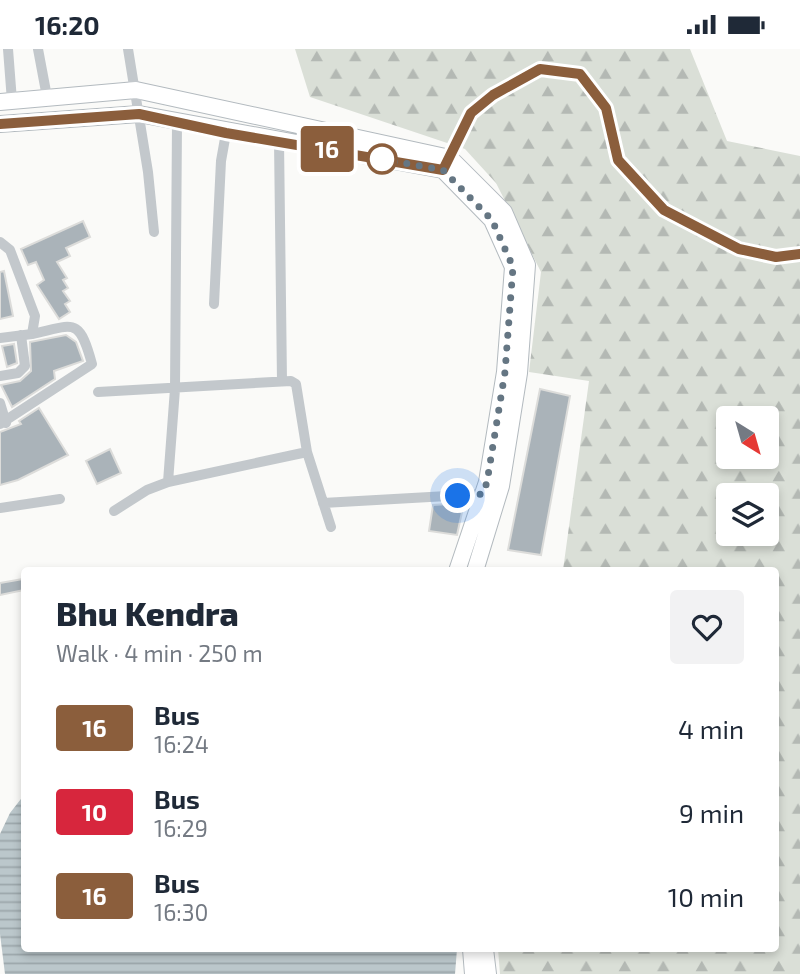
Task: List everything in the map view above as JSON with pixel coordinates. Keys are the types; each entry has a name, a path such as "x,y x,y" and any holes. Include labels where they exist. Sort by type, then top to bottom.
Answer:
{"main road":[{"path":"6,101 136,90 446,164 504,212 527,265 519,373 501,485 476,567"},
{"path":"0,124 139,114 226,133 446,164 492,220 513,267 505,372 483,494 458,567"},
{"path":"471,952 473,974"},
{"path":"485,952 488,974"}],"street":[{"path":"6,101 8,49"},
{"path":"38,49 47,97"},
{"path":"128,49 136,90 153,232"},
{"path":"446,164 471,113 493,95 540,69 580,74 606,108 618,160 664,210 739,249 776,257 800,254"},
{"path":"168,482 175,389 177,124"},
{"path":"214,304 221,161 226,133"},
{"path":"279,141 282,381"},
{"path":"0,242 10,250 35,316 26,334 25,366 18,373 0,376"},
{"path":"0,338 72,325 85,340 92,364 3,424 0,403"},
{"path":"98,392 282,381 296,384 307,452 331,527"},
{"path":"114,511 147,490 168,482 307,452"},
{"path":"323,503 483,494"},
{"path":"0,508 60,499"}],"green space":[{"path":"295,49 690,49 727,141 800,156 800,974 500,974 498,952 779,952 779,567 563,567 589,381 529,372 541,272 496,183 465,149 310,97"}],"shaded area":[{"path":"21,799 21,952 457,952 455,974 5,974 0,934 0,834 10,813"}],"building":[{"path":"83,221 90,237 66,248 70,256 57,262 67,278 63,280 68,288 63,291 70,301 65,304 70,312 59,319 37,285 44,280 36,262 28,265 21,249"},
{"path":"4,271 13,316 0,319 0,272"},
{"path":"66,335 76,342 83,361 54,371 55,379 12,407 1,385 20,381 31,371 30,342"},
{"path":"14,344 17,363 7,367 2,346"},
{"path":"540,389 570,396 541,555 508,550"},
{"path":"39,408 68,455 18,480 0,485 0,432 21,424 19,421"},
{"path":"110,449 121,473 97,484 86,461"},
{"path":"464,503 457,535 429,531 433,505"},
{"path":"21,579 21,591 0,595 0,583"}],"bus line":[{"name":"16","path":"0,124 109,114 139,114 177,124 443,170 471,113 493,95 540,69 580,74 606,108 618,160 664,210 739,249 776,257 800,254"}],"route":[{"path":"382,159 443,170 492,220 513,267 505,372 487,482 483,494 458,496"}]}
